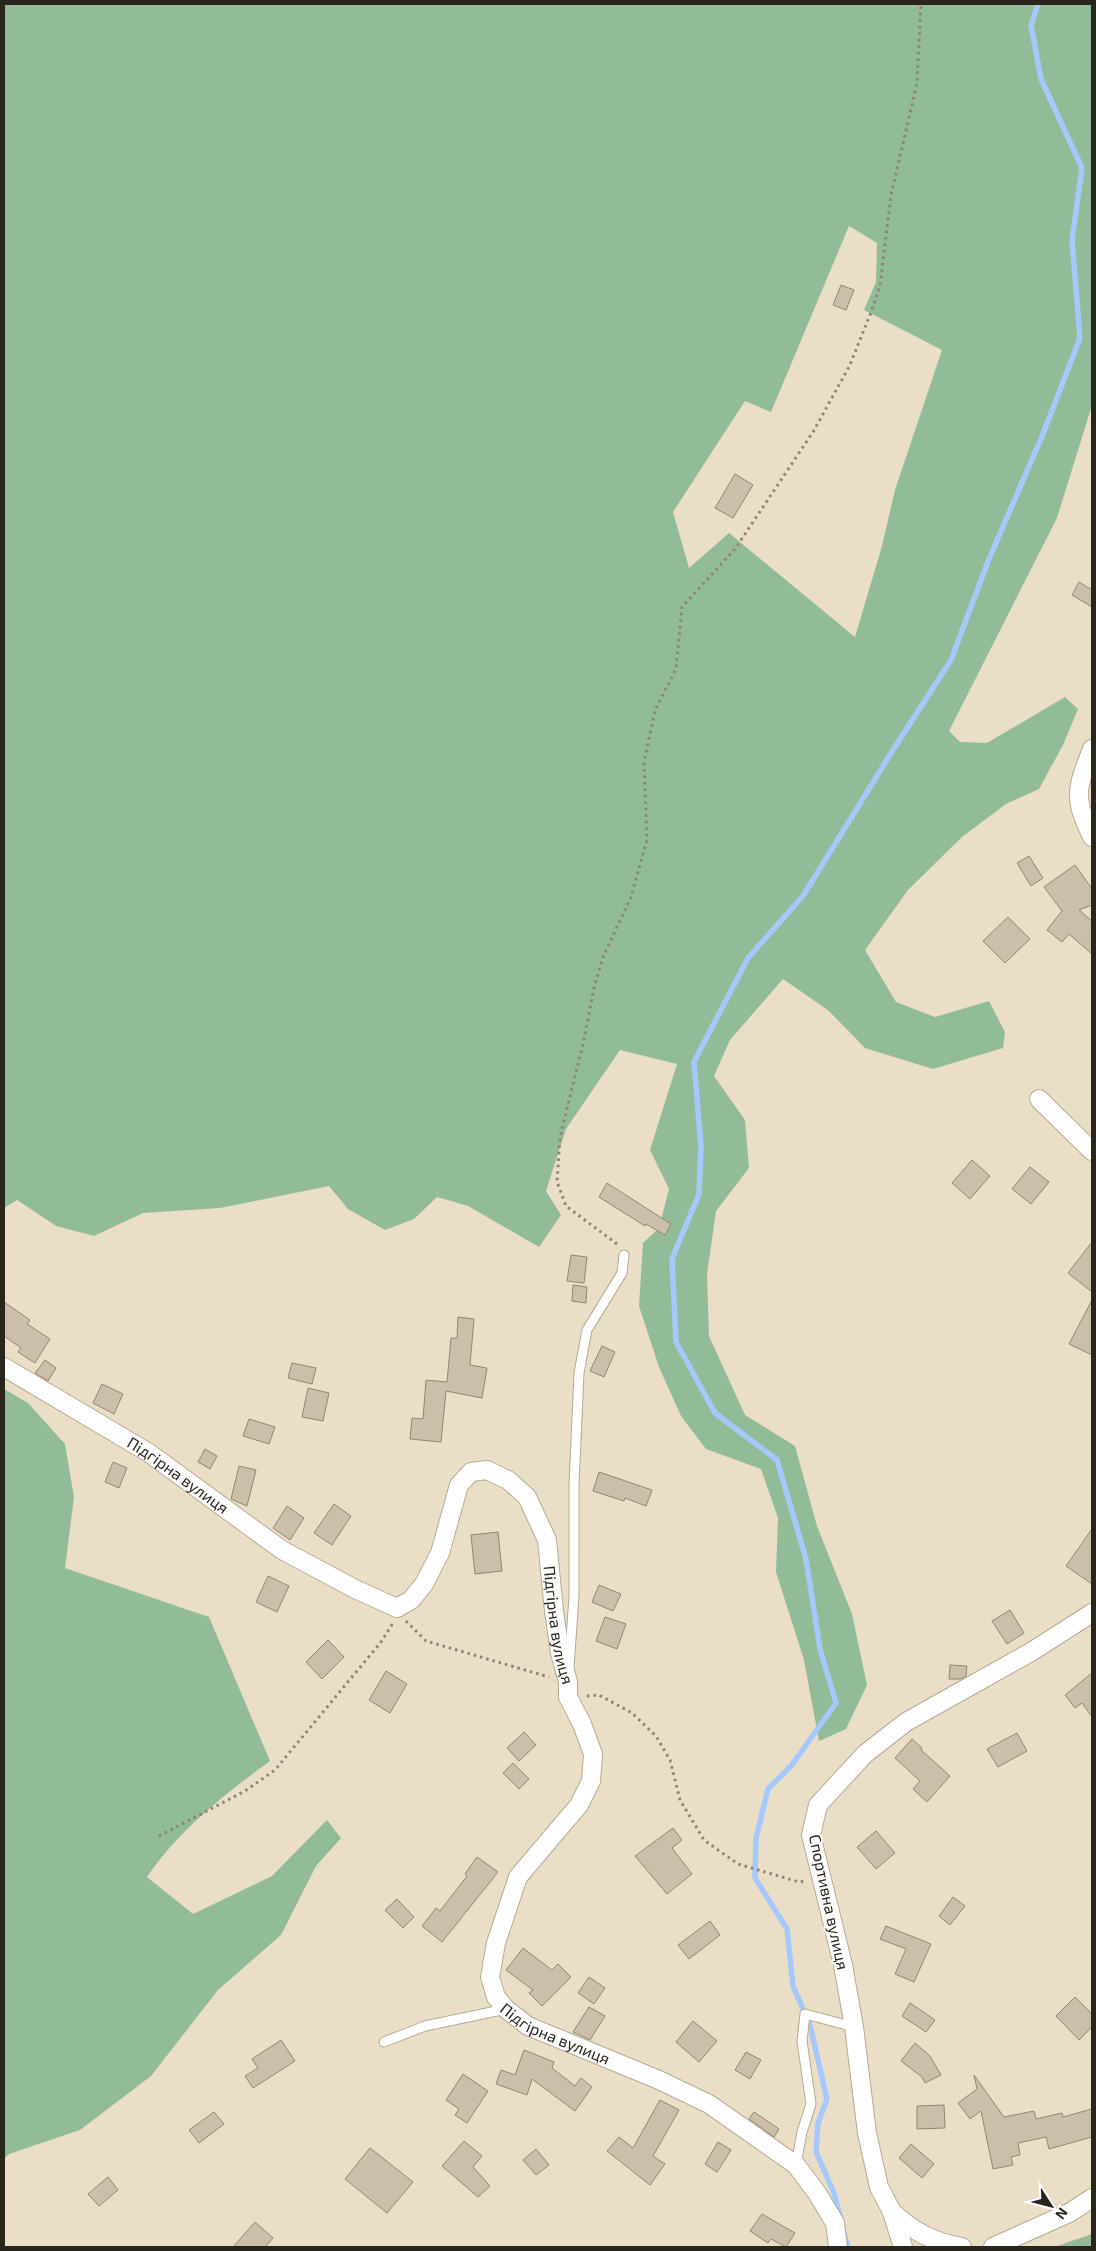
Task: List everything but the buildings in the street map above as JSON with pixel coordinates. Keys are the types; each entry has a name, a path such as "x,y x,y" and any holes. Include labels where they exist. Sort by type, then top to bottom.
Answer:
{"street":[{"path":"1092,749 1077,797 1092,837"},
{"path":"1039,1099 1092,1151"},
{"name":"Підгірна вулиця","path":"4,1368 149,1453 282,1550 355,1589 398,1608 412,1600 424,1584 440,1553 459,1485 471,1472 487,1470 508,1480 527,1497 547,1540 560,1653 568,1690 593,1754 591,1780 579,1805 518,1878 496,1943 490,1977 496,1997 506,2009 528,2026 659,2080 708,2104 796,2165 817,2193 835,2223 838,2247"},
{"name":"Спортивна вулиця","path":"903,2247 892,2212 879,2187 867,2133 854,2027 834,1922 811,1835 818,1805 864,1754 906,1722 1031,1652 1092,1612"},
{"path":"993,2247 1069,2213 1092,2198"},
{"name":"Спортивна вулиця","path":"892,2212 905,2224 937,2242 962,2247"}],"lane":[{"path":"568,1690 574,1597 574,1485 579,1373 587,1330 622,1273 624,1255"},
{"path":"384,2042 425,2026 506,2009"},
{"path":"796,2165 802,2132 811,2104 802,2041 805,2014 854,2027"}],"path":[{"path":"624,1255 615,1240 566,1206 557,1182 560,1137 584,1040 594,988 603,957 632,897 647,840 644,763 655,710 676,669 682,607 735,549 813,432 849,367 870,315 880,286 891,195 917,83 921,4"},
{"path":"398,1608 411,1628 426,1641 568,1690 600,1695 632,1713 650,1730 670,1760 680,1800 704,1840 738,1864 799,1882"},
{"path":"159,1836 245,1791 275,1770 381,1642 392,1625 398,1608"}],"green space":[{"path":"4,4 1092,4 1092,405 1057,518 949,731 960,742 987,743 1065,697 1078,709 1063,745 1039,789 1006,804 962,837 908,890 865,950 896,1002 935,1017 989,1001 1005,1032 1003,1048 933,1069 865,1048 829,1011 783,979 730,1040 714,1076 745,1120 749,1168 716,1211 707,1274 709,1336 745,1415 795,1446 817,1526 852,1614 867,1685 846,1729 819,1741 804,1660 776,1572 778,1518 761,1469 706,1449 681,1416 659,1367 639,1306 643,1243 659,1228 669,1189 650,1150 677,1064 620,1050 566,1129 546,1191 561,1215 539,1247 468,1206 437,1197 414,1219 385,1230 348,1209 329,1186 220,1208 143,1213 94,1236 56,1226 17,1200 4,1208","holes":["849,226 877,243 876,282 864,310 942,350 895,490 882,546 855,637 729,533 689,568 673,512 745,401 771,412"]},
{"path":"4,1389 28,1403 65,1444 74,1497 65,1568 209,1617 270,1761 236,1786 188,1828 147,1877 193,1914 272,1876 327,1820 341,1838 316,1866 281,1935 218,1990 151,2076 80,2130 9,2154 4,2159"},
{"path":"1092,2234 1092,2247 1054,2247"}],"waterway":[{"path":"841,2219 834,2193 816,2152 818,2123 827,2099 810,2025 793,1986 787,1929 755,1878 756,1838 768,1789 791,1766 836,1703 820,1649 806,1559 777,1460 715,1413 676,1342 672,1259 699,1194 701,1146 694,1062 748,958 803,896 951,660 989,559 1043,434 1080,338 1072,240 1082,168 1041,79 1031,25 1038,4"},
{"path":"844,2233 848,2247"}]}
